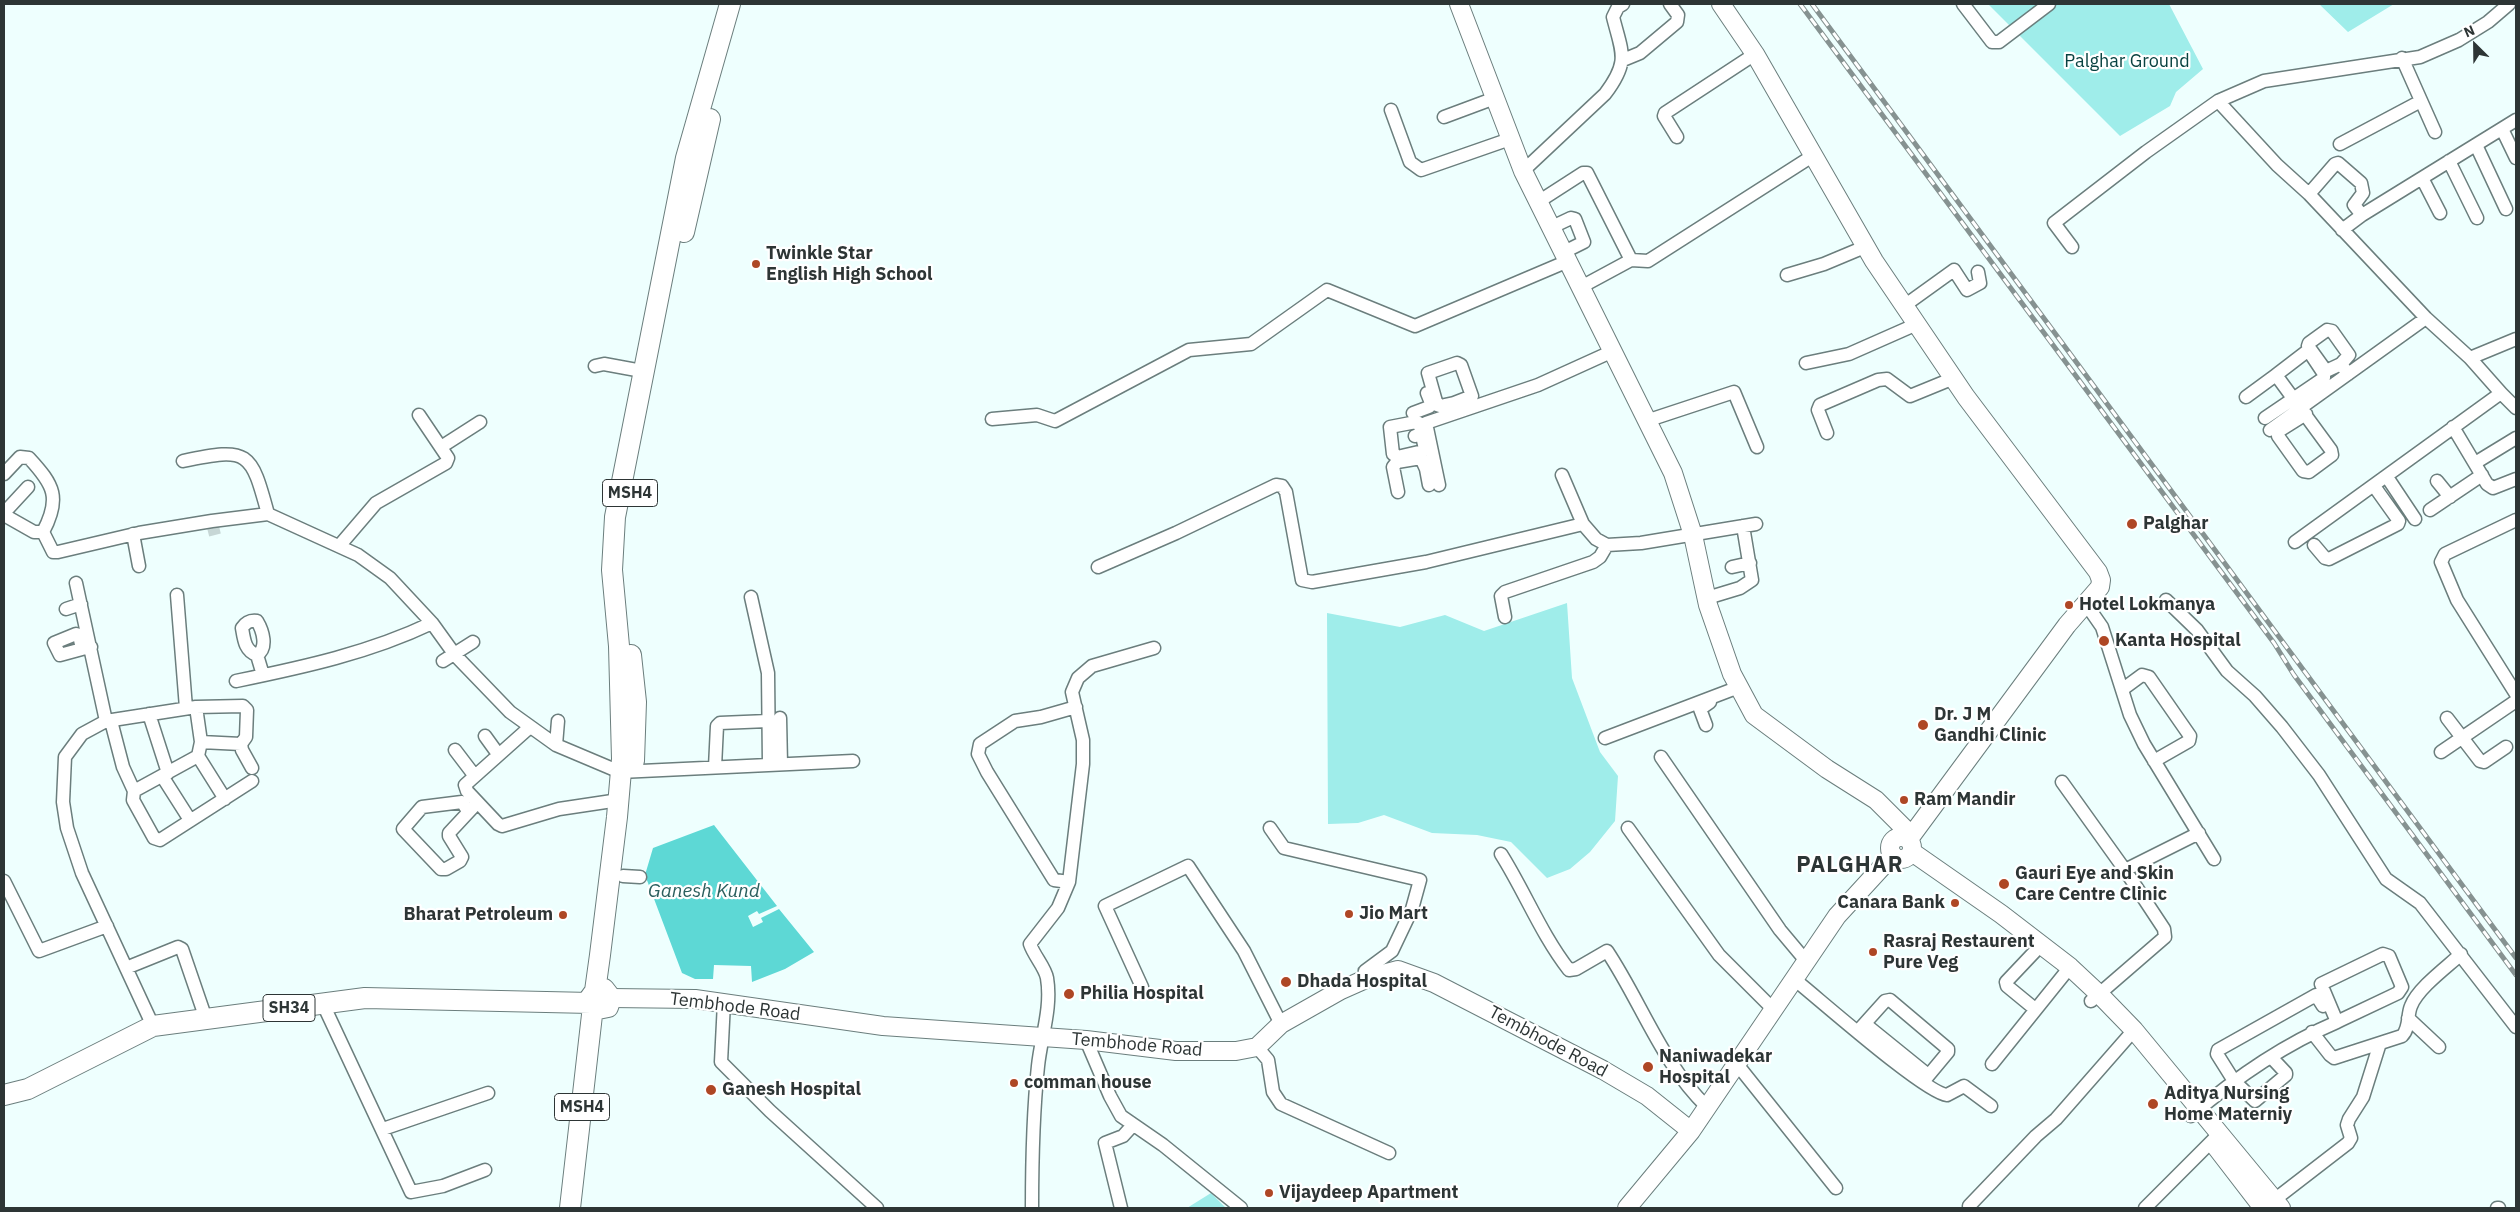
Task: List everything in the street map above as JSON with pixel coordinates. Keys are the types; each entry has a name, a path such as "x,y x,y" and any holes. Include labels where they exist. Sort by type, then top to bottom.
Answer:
{"main road":[{"name":"MSH4","path":"678,230 686,158 730,4"},
{"name":"MSH4","path":"583,1208 619,800 627,771 636,702 624,578 624,538 630,490 655,339 678,230 740,4"},
{"name":"MSH4","path":"570,1208 600,1000 632,876 627,771 622,759 619,646 612,570 615,517 642,371 655,339"},
{"name":"SH34","path":"4,1095 28,1089 153,1026 365,998 600,1000"}],"street":[{"path":"1459,4 1523,171 1673,473 1693,535 1707,598 1732,674 1754,715 1826,769 1876,800 1905,829 1905,851"},
{"path":"1523,171 1605,94 1617,79 1623,60 1613,17 1618,7 1623,4"},
{"path":"1623,60 1640,54 1677,22 1678,15 1670,4"},
{"path":"1627,1208 1691,1131 1837,916 1905,851 2067,625 2100,587 2101,580 2098,572 1954,378 1874,261 1755,54 1721,4"},
{"path":"1963,4 1992,42 1999,42 2049,4"},
{"path":"2072,247 2054,223 2146,152 2218,102 2264,81 2420,56 2459,40 2488,22 2509,4"},
{"path":"1677,137 1664,116 1665,113 1755,54"},
{"path":"2402,58 2435,132"},
{"path":"1444,116 1496,98"},
{"path":"2340,144 2421,101"},
{"path":"2218,102 2277,166 2310,194 2426,318 2470,358 2516,408"},
{"path":"1391,110 1410,162 1421,170 1510,139"},
{"path":"2354,211 2422,178 2516,120"},
{"path":"2502,129 2516,158"},
{"path":"2476,145 2506,209"},
{"path":"1594,271 1629,257 1648,261 1814,155"},
{"path":"2449,161 2477,218"},
{"path":"2310,194 2335,164 2338,164 2361,183 2363,193 2342,230"},
{"path":"1538,202 1583,173 1587,173 1629,257"},
{"path":"2422,178 2440,213"},
{"path":"992,419 1037,414 1055,421 1189,350 1251,344 1327,290 1415,326 1566,256 1584,242 1575,219 1571,218 1552,227"},
{"path":"1787,275 1824,264 1867,246"},
{"path":"1581,287 1629,257"},
{"path":"1904,306 1954,270 1967,290 1980,283 1978,272"},
{"path":"2268,424 2300,407 2344,369 2426,318"},
{"path":"1806,364 1849,354 1917,324"},
{"path":"2470,358 2516,339"},
{"path":"1423,432 1456,408 1538,385 1614,351"},
{"path":"2246,397 2276,374 2306,352 2310,353 2324,374 2324,378 2300,407 2279,431 2278,436 2303,471 2308,472 2332,455 2331,450 2300,407 2276,374"},
{"path":"595,366 604,364 642,371"},
{"path":"1827,433 1818,410 1820,405 1878,380 1887,379 1910,396 1954,378"},
{"path":"1397,418 1429,407 1431,403 1423,383"},
{"path":"1646,421 1734,392 1757,447"},
{"path":"2294,542 2387,477 2501,393"},
{"path":"1413,413 1423,432 1434,485"},
{"path":"340,546 376,503 446,463 448,458 420,415"},
{"path":"441,447 480,422"},
{"path":"2453,427 2487,484 2493,488 2516,479"},
{"path":"2474,463 2516,438"},
{"path":"183,461 218,454 239,454 250,460 256,473 268,514"},
{"path":"4,474 20,457 30,458 46,477 54,503 54,513 43,532"},
{"path":"1398,492 1393,467 1397,462 1421,458 1431,468"},
{"path":"1562,475 1583,524 1596,539 1607,545 1623,545 1756,524"},
{"path":"2430,510 2482,475"},
{"path":"2387,477 2415,519"},
{"path":"2437,480 2450,497"},
{"path":"1098,567 1276,485 1282,486 1286,492 1302,580 1312,582 1426,562 1583,524"},
{"path":"2314,545 2325,558 2329,558 2398,524 2399,520 2374,486"},
{"path":"28,487 4,514 34,532 43,532"},
{"path":"43,532 53,552 58,552 133,534 213,524 268,514 358,555 390,578 432,623 456,655 510,712 556,745 627,771 853,761"},
{"path":"2516,520 2445,554 2441,562 2457,600 2516,694"},
{"path":"1707,598 1749,583 1753,576 1743,526"},
{"path":"133,534 139,566"},
{"path":"1505,617 1500,596 1505,592 1593,562 1600,557 1607,545"},
{"path":"1732,567 1750,563"},
{"path":"76,583 81,604 87,651 123,767 134,791 133,800 154,838 160,840 252,782"},
{"path":"177,595 191,707 201,742 198,756 225,799"},
{"path":"751,598 768,673 774,719 775,764"},
{"path":"2166,600 2197,630 2226,671 2255,696 2282,727 2319,775 2386,880 2420,903 2516,1027"},
{"path":"66,609 81,604"},
{"path":"2086,604 2102,627 2130,715 2154,761 2214,859"},
{"path":"236,680 313,665 365,651 432,623"},
{"path":"443,661 456,655 473,642"},
{"path":"1032,1208 1033,1109 1041,1038 1049,998 1047,976 1034,957 1030,944 1058,908 1068,882 1083,764 1083,740 1072,692 1078,678 1092,666 1154,648"},
{"path":"257,655 263,675"},
{"path":"2123,689 2142,675 2149,677 2190,736 2189,741 2154,761"},
{"path":"1706,725 1700,709 1701,706 1740,688"},
{"path":"1604,738 1740,688"},
{"path":"2440,752 2516,702"},
{"path":"153,1026 106,926 76,855 67,828 63,802 64,757 82,734 109,721 191,707 243,706 247,710 246,737 241,744 242,750 252,768"},
{"path":"1068,882 1054,880 987,772 978,754 980,744 1015,721 1041,717 1076,707"},
{"path":"149,714 165,774 190,820"},
{"path":"2448,718 2480,761 2484,762 2506,747"},
{"path":"715,767 717,726 720,723 774,719"},
{"path":"556,745 558,721"},
{"path":"473,806 465,785 530,727"},
{"path":"485,736 498,754"},
{"path":"201,742 241,744"},
{"path":"455,750 474,775"},
{"path":"134,791 198,756"},
{"path":"1661,757 1774,922 1806,960"},
{"path":"2062,782 2126,870 2164,929 2165,937 2096,998"},
{"path":"473,806 449,832 449,836 462,856 460,861 446,870 442,869 403,829 422,807 462,802 473,806 502,826 559,809 619,800"},
{"path":"1270,828 1284,848 1420,880 1412,909 1392,951 1366,971 1368,978"},
{"path":"1628,828 1719,955 1773,1009"},
{"path":"2126,870 2199,833"},
{"path":"1905,851 2067,971 2096,998 2131,1033 2271,1206 2348,1143 2351,1138 2348,1125 2349,1119 2363,1097 2380,1043"},
{"path":"1501,854 1515,877 1532,914 1569,970 1576,969 1606,951 1627,981 1671,1063 1689,1090 1707,1107"},
{"path":"1142,987 1105,906 1188,866 1244,951 1281,1024"},
{"path":"4,881 39,951 106,926"},
{"path":"126,968 178,947 182,949 206,1019"},
{"path":"2035,1009 2008,986 2006,982 2038,949"},
{"path":"2195,1113 2234,1081 2312,1032 2334,1023 2398,994 2402,987 2389,956 2383,954 2321,984 2334,1023"},
{"path":"2312,1032 2334,1058 2402,1036 2405,1032 2412,1004 2433,978 2461,954"},
{"name":"Tembhode Road","path":"600,1000 695,999 883,1026 1086,1040 1176,1051 1236,1051 1257,1047 1281,1024 1341,990 1368,978 1398,970 1434,983 1603,1070 1647,1096 1691,1131"},
{"path":"1992,1064 2067,971"},
{"path":"1794,978 1861,1027 1942,1095 1947,1095 1964,1086 1991,1106"},
{"path":"2271,1057 2286,1075 2255,1101 2234,1081 2217,1054 2218,1050 2316,994 2334,1023"},
{"path":"1861,1027 1885,1001 1890,1000 1948,1049 1948,1052 1925,1079"},
{"path":"724,1002 721,1062 770,1112 877,1208"},
{"path":"323,1004 339,1042 383,1130 411,1192 443,1186 485,1170"},
{"path":"2408,1018 2439,1047"},
{"path":"1969,1206 2036,1136 2056,1119 2131,1033"},
{"path":"1086,1040 1110,1096 1122,1116 1162,1145 1241,1208"},
{"path":"1257,1047 1268,1060 1273,1092 1281,1104 1389,1153"},
{"path":"1736,1063 1836,1188"},
{"path":"383,1130 488,1092"},
{"path":"1121,1208 1105,1143 1123,1136 1133,1125"},
{"path":"2145,1208 2215,1137"}],"green space":[{"name":"Palghar Ground","path":"1988,4 2169,4 2203,69 2176,92 2170,106 2120,136"},
{"path":"2319,4 2394,4 2348,32"},
{"path":"1567,603 1572,678 1600,752 1618,776 1615,821 1590,852 1570,869 1547,878 1511,842 1477,835 1432,833 1384,815 1358,823 1328,824 1327,613 1400,627 1445,615 1484,631"},
{"path":"1211,1193 1226,1208 1187,1208"}],"water":[{"name":"Ganesh Kund","path":"714,825 777,906 759,914 757,911 748,916 753,927 763,922 761,918 779,909 814,952 785,969 752,982 751,966 714,965 713,979 695,979 682,973 645,875 653,848"}],"tunnel":[{"path":"213,527 215,535"}],"railway":[{"path":"1800,4 2274,643 2294,675 2516,975"},
{"path":"1812,4 2516,958"}],"place":[{"name":"Twinkle Star English High School","path":"756,264"},
{"name":"Palghar","path":"2132,524"},
{"name":"Hotel Lokmanya","path":"2069,605"},
{"name":"Kanta Hospital","path":"2104,641"},
{"name":"Dr. J M Gandhi Clinic","path":"1923,725"},
{"name":"Ram Mandir","path":"1904,800"},
{"name":"Gauri Eye and Skin Care Centre Clinic","path":"2004,884"},
{"name":"Canara Bank","path":"1955,903"},
{"name":"Jio Mart","path":"1349,914"},
{"name":"Bharat Petroleum","path":"563,915"},
{"name":"Rasraj Restaurent Pure Veg","path":"1873,952"},
{"name":"Dhada Hospital","path":"1286,982"},
{"name":"Philia Hospital","path":"1069,994"},
{"name":"Naniwadekar Hospital","path":"1648,1067"},
{"name":"comman house","path":"1014,1083"},
{"name":"Ganesh Hospital","path":"711,1090"},
{"name":"Aditya Nursing Home Materniy","path":"2153,1104"},
{"name":"Vijaydeep Apartment","path":"1269,1193"}],"district":[{"name":"PALGHAR","path":"1850,866"}]}
